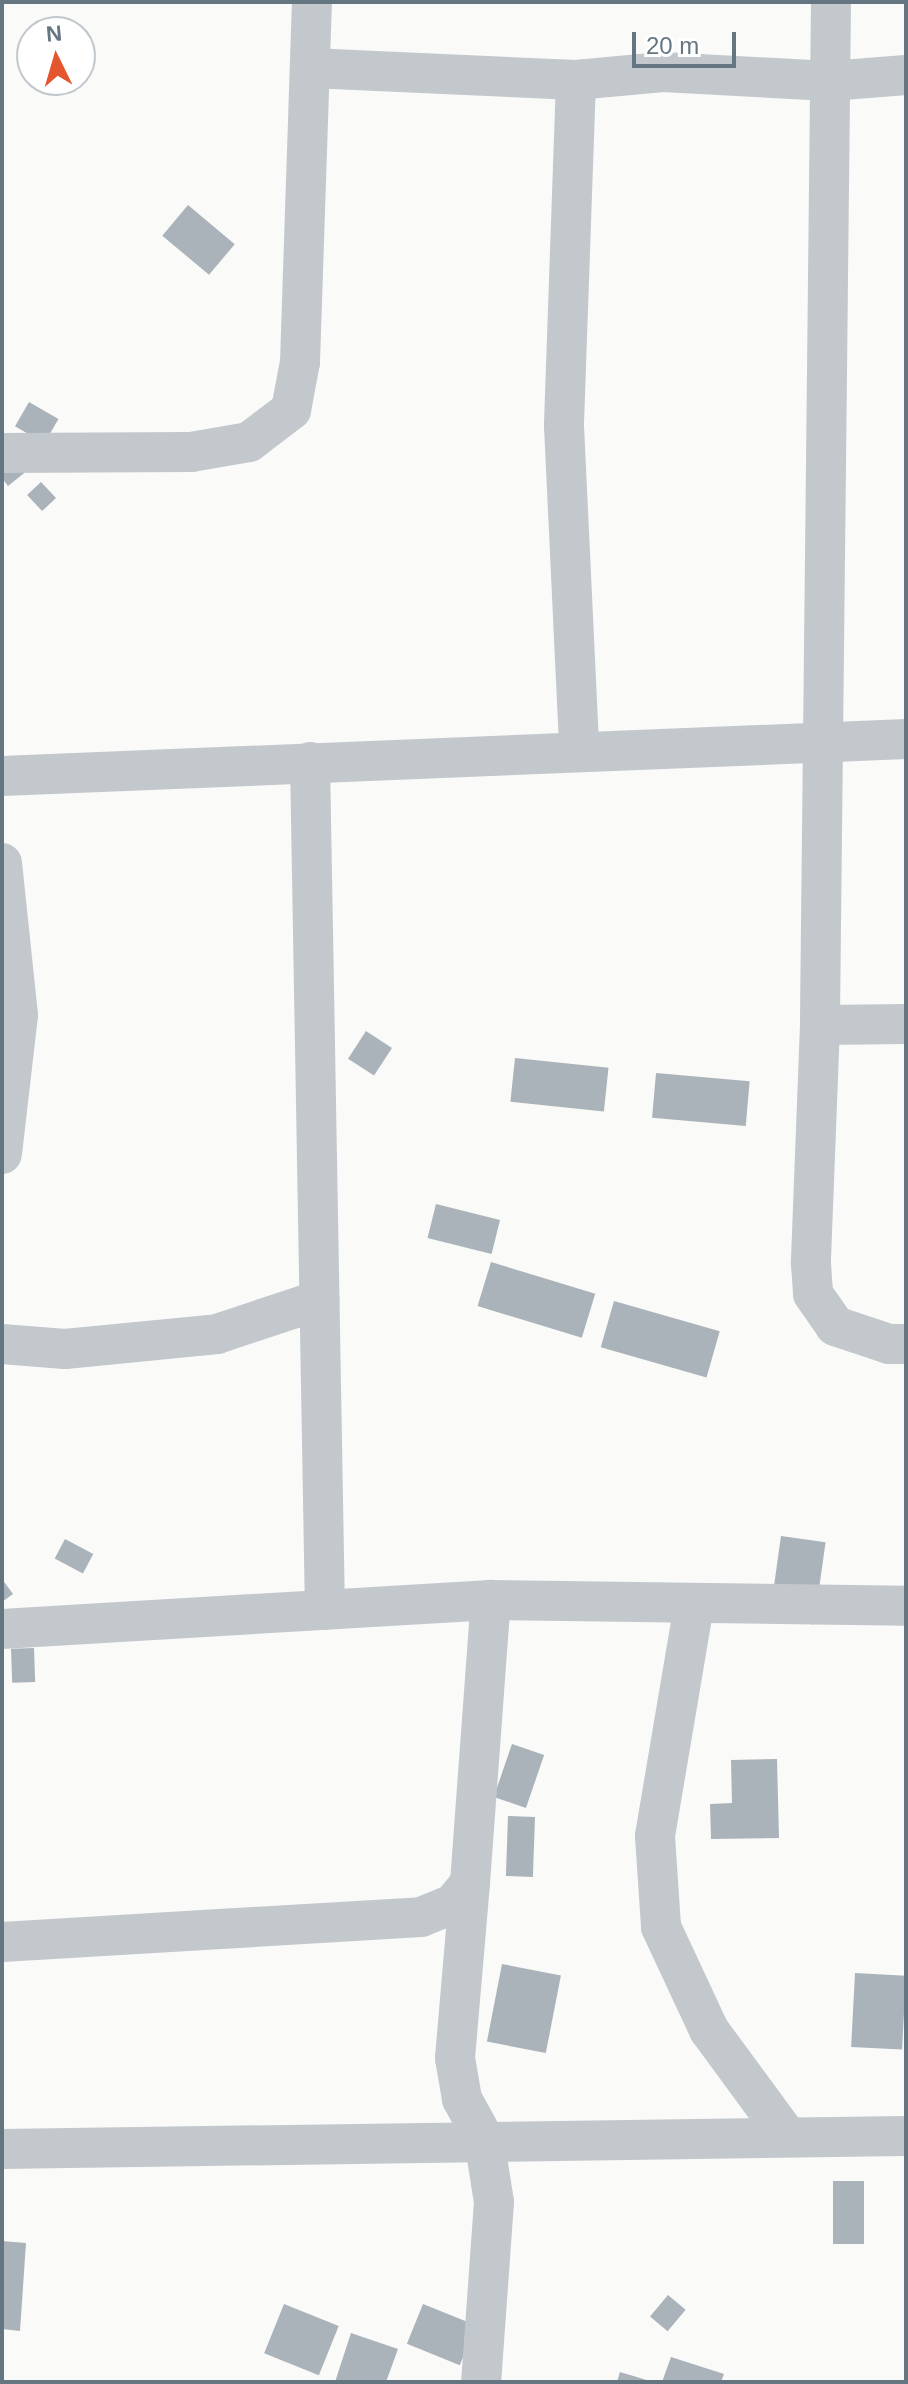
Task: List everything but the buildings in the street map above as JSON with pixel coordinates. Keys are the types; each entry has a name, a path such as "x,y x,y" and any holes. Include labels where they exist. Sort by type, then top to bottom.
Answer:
{"street":[{"path":"2,453 191,452 249,442 291,410 300,362 312,2"},
{"path":"831,2 820,1025 813,1294 835,1326 889,1344 906,1344"},
{"path":"310,68 576,80 663,72 830,81 906,75"},
{"path":"576,80 564,426 579,750"},
{"path":"2,776 823,739 906,739"},
{"path":"310,762 325,1610"},
{"path":"2,863 18,1015 2,1154"},
{"path":"820,1025 906,1024"},
{"path":"2,1344 65,1349 203,1336 319,1300"},
{"path":"481,2382 494,2202 484,2139 462,2099 455,2058 491,1600"},
{"path":"2,1629 491,1600 906,1606"},
{"path":"694,1605 655,1836 659,1916 709,2030 787,2136"},
{"path":"2,1942 421,1917 453,1904 470,1883"},
{"path":"2,2149 484,2139 906,2136"}]}
